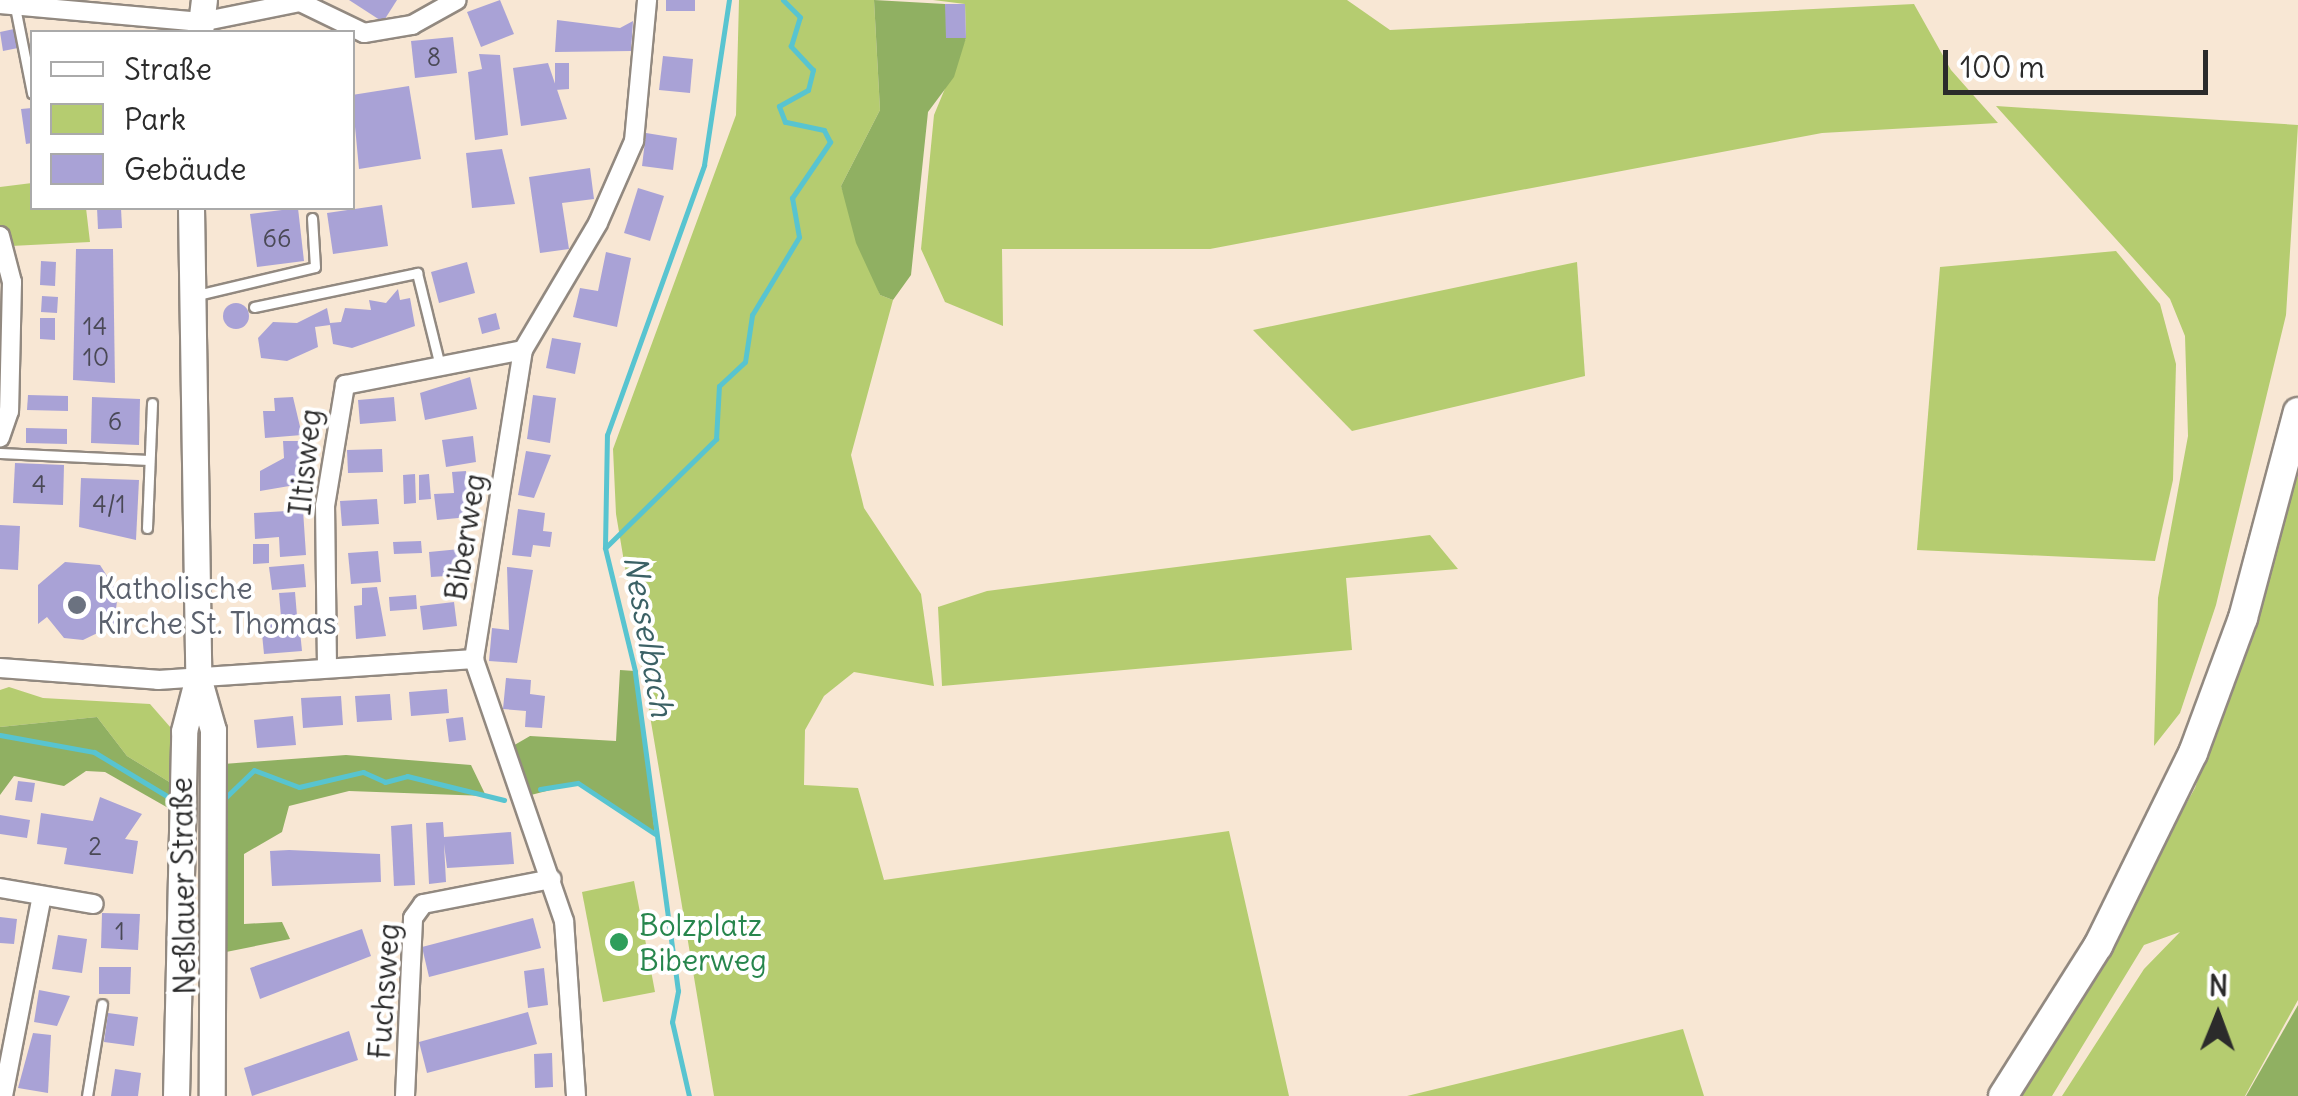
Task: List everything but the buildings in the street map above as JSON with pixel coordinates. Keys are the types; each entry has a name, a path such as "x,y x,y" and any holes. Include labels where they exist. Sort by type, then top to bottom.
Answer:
{"main road":[{"name":"Neßlauer Straße","path":"191,210 198,676 213,730 212,1096"},
{"path":"2004,1096 2098,946 2193,752 2244,618 2298,412"},
{"name":"Neßlauer Straße","path":"176,1096 184,731 198,676"}],"street":[{"path":"8,4 202,18 300,1 364,33 412,25 456,0"},
{"name":"Biberweg","path":"576,1096 573,992 552,879 474,659 522,350 598,224 634,142 647,0"},
{"path":"0,236 12,282 0,437"},
{"name":"Iltisweg","path":"327,667 325,506 336,403 344,385 522,350"},
{"path":"0,668 94,680 474,659"},
{"name":"Fuchsweg","path":"404,1096 412,918 423,904 552,879"},
{"path":"0,888 94,904"},
{"path":"3,1096 42,896"}],"lane":[{"path":"8,4 30,86"},
{"path":"190,296 315,267 312,218"},
{"path":"254,308 417,273 440,366"},
{"path":"146,528 152,403"},
{"path":"0,453 149,460"},
{"path":"87,1096 102,1004"}],"green space":[{"path":"739,0 874,0 880,110 841,186 880,295 893,300 851,455 864,508 921,594 934,686 854,672 824,696 805,730 804,785 858,788 884,880 1229,831 1289,1096 714,1096 616,514 613,449 736,115"},
{"path":"874,0 945,4 966,38 954,77 928,112 911,275 893,300 880,295 856,243 841,186 880,110"},
{"path":"933,0 1347,0 1390,30 1914,4 1951,70 1998,123 1822,133 1210,249 1002,249 1003,326 945,302 921,249 934,115 966,38 965,4"},
{"path":"1996,106 2298,125 2286,315 2216,605 2180,713 2154,746 2158,598 2188,436 2185,336 2170,299"},
{"path":"30,183 30,210 86,210 90,242 11,246 0,227 0,187"},
{"path":"2116,251 2160,304 2176,364 2173,480 2155,561 1917,550 1940,267"},
{"path":"1577,262 1585,376 1352,431 1253,330"},
{"path":"2298,475 2298,1000 2245,1096 2062,1096 2144,969 2180,932 2144,945 2052,1096 2022,1096 2195,788"},
{"path":"1430,535 1458,569 1346,578 1352,650 942,686 938,607 987,591"},
{"path":"620,670 635,671 655,834 578,783 523,797 506,750 530,736 616,741"},
{"path":"9,687 43,698 150,704 171,728 171,783 127,756 97,717 0,727 0,690"},
{"path":"97,717 127,756 171,783 170,809 105,772 86,771 64,786 14,776 0,795 0,727"},
{"path":"346,755 471,765 486,796 349,791 289,806 282,832 244,854 244,924 282,922 290,939 226,952 223,764"},
{"name":"Bolzplatz Biberweg","path":"634,881 655,992 603,1002 582,892"},
{"path":"2298,1005 2298,1096 2246,1096"},
{"path":"1683,1029 1704,1096 1407,1096"}],"waterway":[{"path":"605,547 607,435 704,165 729,0"},
{"name":"Nesselbach","path":"689,1096 672,1022 678,991 635,671 605,548 716,439 719,386 745,362 752,315 799,237 792,198 830,142 824,130 785,122 779,106 808,90 813,70 791,46 800,17 783,0"},
{"path":"0,735 94,752 172,799"},
{"path":"225,798 254,770 299,787 363,772 385,782 407,776 504,800"},
{"path":"540,789 578,783 655,834"}],"place":[{"name":"Katholische Kirche St. Thomas","path":"77,605"},
{"name":"Bolzplatz Biberweg","path":"619,942"}]}
